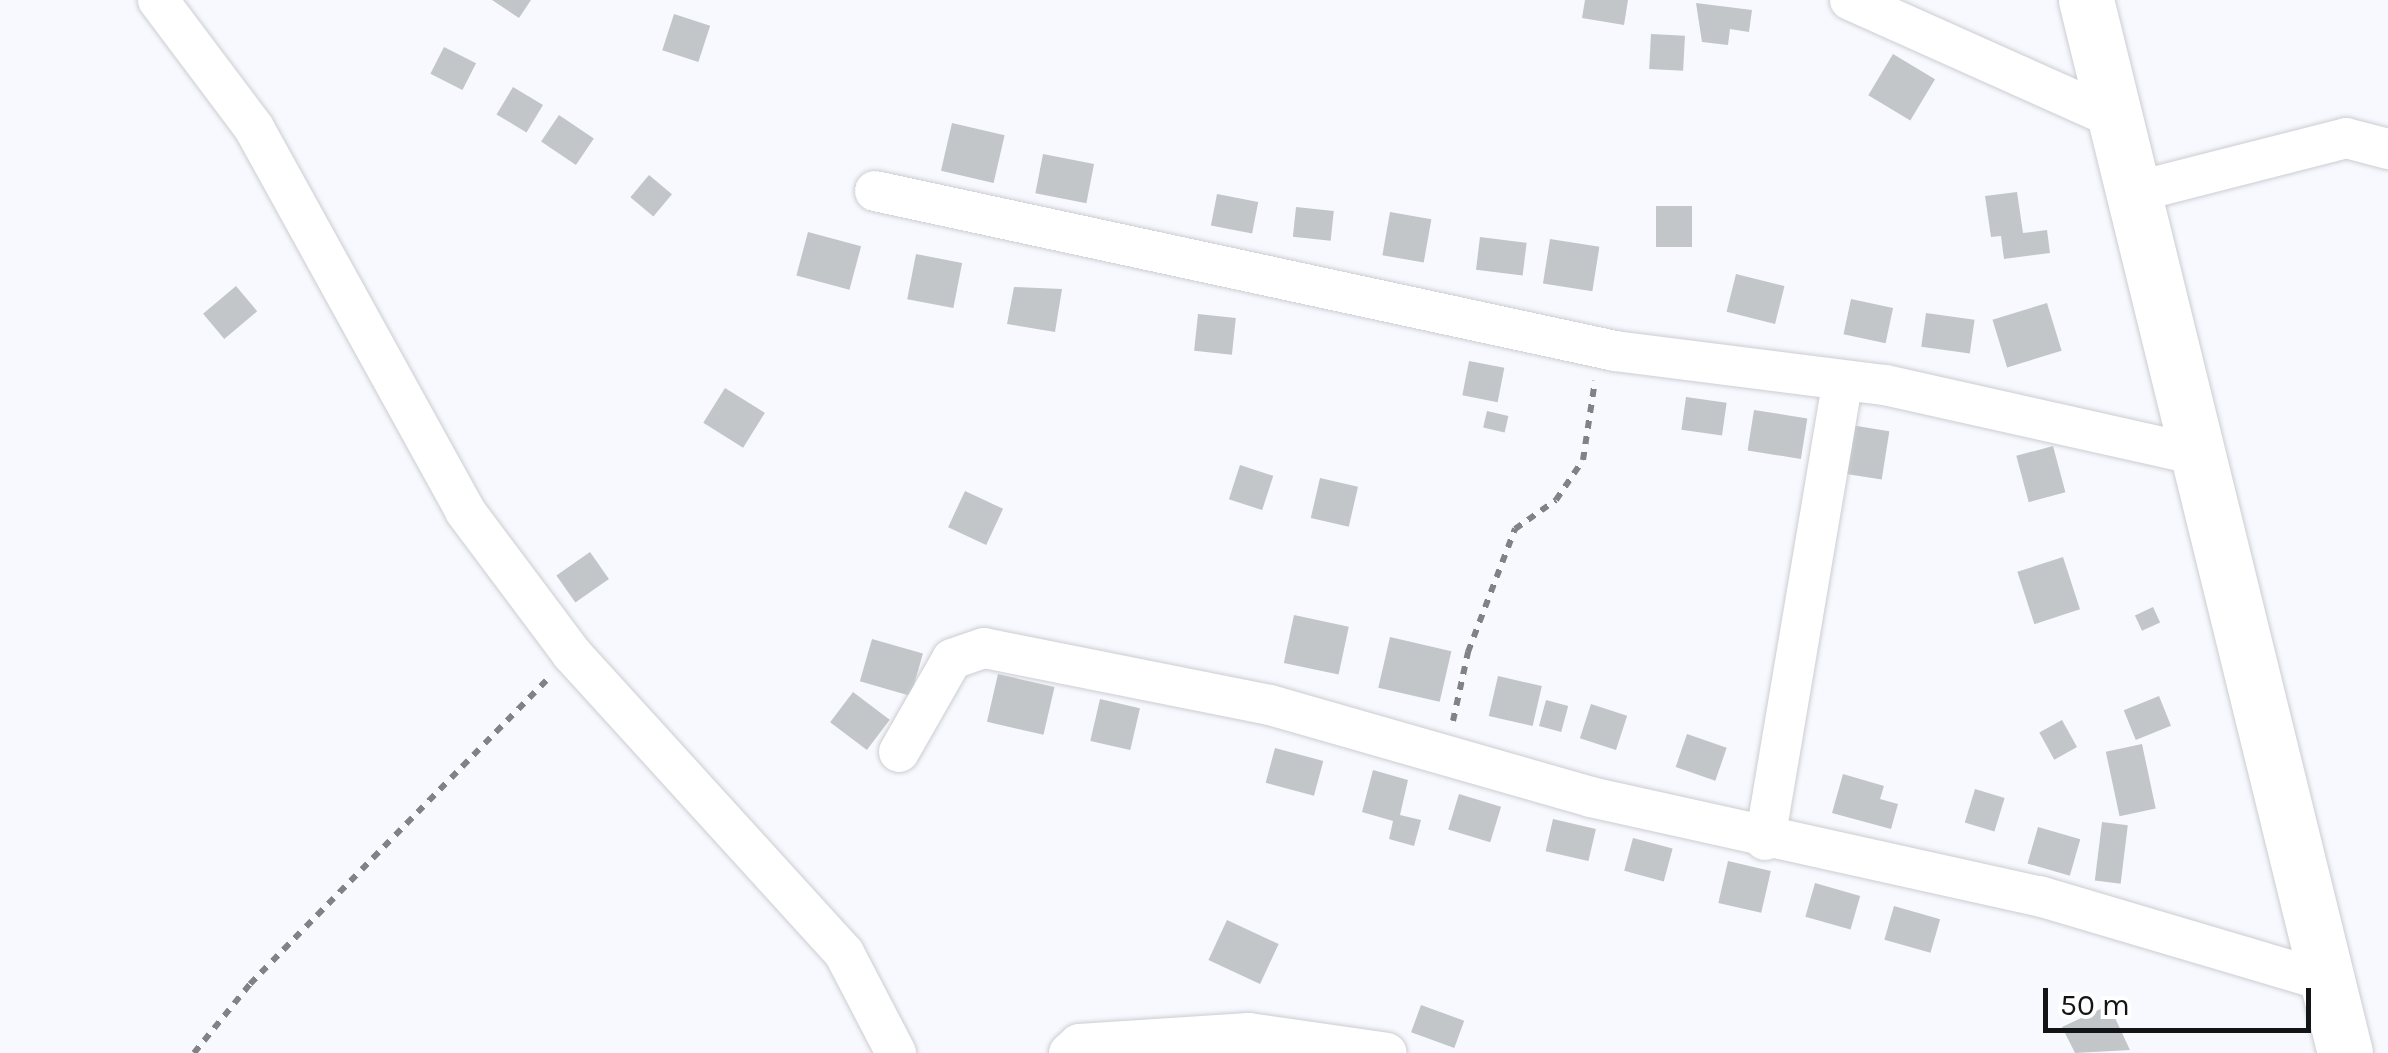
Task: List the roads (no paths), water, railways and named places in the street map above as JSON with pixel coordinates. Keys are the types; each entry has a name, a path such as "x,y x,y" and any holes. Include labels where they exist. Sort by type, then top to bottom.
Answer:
{"main road":[{"path":"2095,5 2111,117 2346,1053"}],"street":[{"path":"158,0 254,128 465,511 572,654 844,953 896,1053"},
{"path":"1850,0 2111,117"},
{"path":"2131,193 2346,138 2388,149"},
{"path":"875,191 1580,344 1842,384 1885,385 2197,454"},
{"path":"1765,840 1842,384"},
{"path":"899,752 952,659 984,648 1447,751 1765,840 2039,896 2329,982"},
{"path":"1069,1053 1079,1044 1250,1033 1387,1053"}]}
